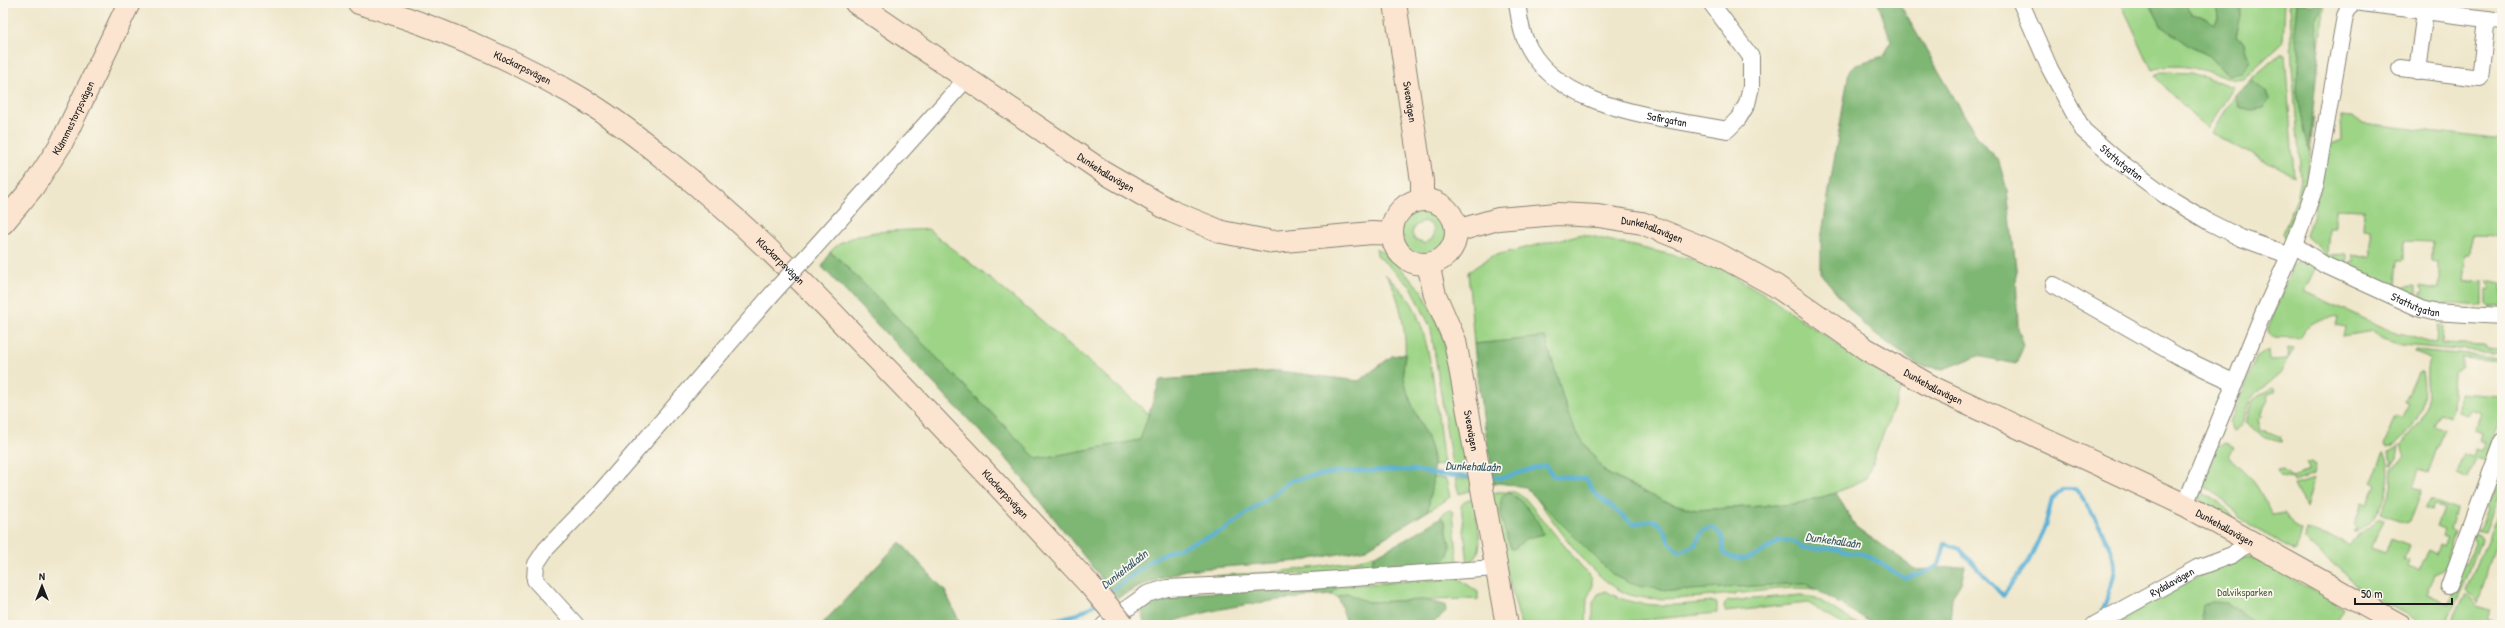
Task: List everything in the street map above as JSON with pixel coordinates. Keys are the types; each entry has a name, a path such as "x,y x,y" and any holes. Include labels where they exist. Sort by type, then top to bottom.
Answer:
{"street":[{"name":"Klämmestorpsvägen","path":"3,223 33,187 61,144 129,3"},
{"name":"Klockarpsvägen","path":"359,3 435,28 500,56 578,96 638,138 703,189 781,260 965,450 1089,584 1117,625"},
{"name":"Dunkehallavägen","path":"856,3 968,78 1102,171 1171,211 1222,232 1273,242 1372,233 1392,234"},
{"name":"Sveavägen","path":"1395,3 1422,181 1422,200"},
{"name":"Safirgatan","path":"1517,3 1525,39 1540,63 1566,86 1603,104 1727,130 1738,119 1747,104 1751,86 1751,57 1711,3"},
{"name":"Stattutgatan","path":"2021,3 2050,69 2083,130 2116,159 2166,196 2209,222 2241,238 2291,250 2421,309 2433,312 2502,316"},
{"path":"2185,505 2291,250 2315,187 2345,16 2351,3"},
{"path":"2362,3 2425,11 2443,8 2495,20 2480,78 2400,68"},
{"path":"2417,71 2425,11"},
{"path":"576,625 535,580 536,564 546,549 597,496 778,286 968,78"},
{"path":"1422,200 1434,201 1443,206 1450,213 1456,231 1450,252 1444,258 1428,264 1419,264 1403,256 1394,242 1392,226 1399,212 1410,204 1422,200"},
{"name":"Dunkehallavägen","path":"1456,231 1498,219 1557,214 1598,216 1642,223 1716,253 1776,286 1866,349 1936,388 2185,505 2400,625"},
{"name":"Sveavägen","path":"1428,264 1435,295 1455,341 1507,625"},
{"path":"2054,285 2178,356 2235,383"},
{"path":"2449,586 2502,443"},
{"name":"Rydalavägen","path":"2094,625 2197,568 2232,555 2251,541"},
{"path":"1117,625 1147,594 1167,588 1311,581 1496,568"}],"green space":[{"path":"1878,3 1899,3 1976,135 1999,162 2007,190 2016,268 2018,328 2024,345 2016,364 1978,356 1943,369 1917,365 1864,325 1821,274 1821,239 1849,71 1856,64 1884,56 1891,41"},
{"path":"2121,3 2150,3 2162,26 2189,46 2210,56 2227,75 2241,15 2240,3 2285,3 2283,42 2243,79 2235,80 2194,68 2184,67 2162,67 2152,70"},
{"path":"2150,3 2185,3 2192,13 2201,15 2214,25 2218,17 2216,3 2240,3 2241,15 2236,37 2245,43 2250,61 2242,73 2227,75 2210,56 2189,46 2162,26"},
{"path":"2185,3 2216,3 2218,17 2214,25 2201,15 2192,13"},
{"path":"2290,3 2297,3 2295,32 2299,50 2297,93 2309,149 2311,117 2314,117 2305,198 2291,239 2285,238 2283,233 2297,199 2301,178 2292,67"},
{"path":"2297,3 2323,4 2316,21 2319,48 2309,151 2297,93 2299,50 2294,32"},
{"path":"2321,3 2325,3 2319,48 2316,21 2322,5"},
{"path":"2280,54 2285,54 2294,176 2211,133 2235,96 2239,107 2266,91 2251,79"},
{"path":"2160,72 2191,73 2234,87 2207,129 2157,79 2155,75"},
{"path":"2251,79 2266,91 2269,99 2264,108 2251,110 2239,107 2235,96"},
{"path":"2341,116 2353,117 2363,123 2502,140 2502,255 2500,255 2500,236 2472,235 2471,254 2466,254 2463,282 2483,280 2483,306 2437,303 2421,300 2420,293 2423,293 2423,290 2420,286 2439,289 2439,262 2432,261 2432,242 2404,241 2404,260 2398,260 2396,287 2416,286 2416,295 2407,294 2353,269 2350,266 2351,261 2355,261 2352,254 2371,257 2370,230 2363,229 2364,210 2335,209 2335,228 2329,228 2327,255 2347,254 2347,264 2340,263 2328,257 2306,236 2319,193 2329,145 2342,140"},
{"path":"1418,209 1432,211 1441,217 1446,226 1447,236 1443,245 1436,252 1425,256 1411,253 1402,241 1400,229 1402,223 1411,213","holes":["1423,221 1431,225 1434,232 1433,238 1425,244 1415,240 1412,234 1414,227"]},
{"path":"928,229 1041,320 1149,414 1140,440 1037,459 841,261 830,252 851,238 863,235 876,232"},
{"path":"1582,234 1715,265 1766,295 1901,389 1866,478 1836,493 1795,504 1696,510 1663,501 1606,473 1576,432 1568,414 1545,337 1474,344 1468,272 1492,256"},
{"path":"1376,248 1391,258 1422,291 1442,332 1465,446 1464,467 1452,466 1431,329 1412,288 1377,255"},
{"path":"830,252 841,261 1037,459 1140,440 1160,380 1279,371 1359,381 1392,356 1405,354 1403,369 1405,383 1414,409 1426,435 1433,462 1433,474 1428,511 1366,549 1300,561 1185,570 1143,585 1117,598 1011,464 822,267"},
{"path":"2304,259 2316,267 2304,291 2400,335 2401,333 2428,342 2437,343 2438,325 2443,326 2442,344 2485,346 2485,349 2502,350 2502,354 2402,345 2383,339 2373,331 2343,336 2345,327 2336,325 2338,318 2333,317 2321,319 2311,325 2302,333 2300,338 2271,337 2268,332 2269,326 2293,264"},
{"path":"1385,274 1407,297 1420,322 1434,383 1444,465 1433,466 1433,457 1430,447 1403,383 1402,372 1405,356 1405,336 1398,301 1390,281"},
{"path":"2487,280 2502,283 2502,307 2489,307 2487,304 2487,289 2492,289"},
{"path":"1545,337 1568,414 1576,432 1606,473 1663,501 1696,510 1795,504 1836,493 1856,527 1916,570 1965,566 1961,583 1952,597 1950,625 1876,625 1805,583 1675,591 1643,587 1629,583 1613,575 1525,487 1499,483 1494,484 1478,384 1474,344"},
{"path":"2289,347 2294,348 2280,374 2251,398 2242,424 2235,432 2232,431 2230,423 2256,358 2268,350 2269,360 2288,359"},
{"path":"2415,350 2502,358 2502,361 2462,358 2462,367 2454,373 2452,409 2449,417 2439,413 2434,425 2444,429 2428,473 2419,470 2413,487 2422,490 2410,521 2406,523 2381,513 2391,488 2392,468 2406,456 2401,445 2414,431 2426,410 2428,398 2427,369 2430,358 2414,352"},
{"path":"2418,372 2422,372 2424,394 2418,416 2413,427 2406,435 2397,443 2387,448 2384,444 2395,416 2402,418 2409,403 2405,402"},
{"path":"2273,387 2276,390 2266,395 2268,400 2260,415 2262,417 2257,419 2260,431 2266,431 2281,437 2280,439 2283,441 2281,442 2266,438 2245,423 2253,400"},
{"path":"2459,393 2502,396 2502,412 2485,459 2476,458 2468,479 2457,474 2465,453 2473,456 2476,448 2482,450 2485,442 2480,440 2482,434 2474,431 2481,413 2471,409 2468,414 2458,411"},
{"path":"2226,443 2234,448 2228,456 2254,481 2273,515 2285,513 2294,526 2301,530 2296,551 2252,527 2241,519 2221,497 2202,485 2218,446"},
{"path":"2399,446 2397,458 2391,466 2389,452"},
{"path":"2384,453 2389,470 2387,490 2384,500 2369,523 2353,533 2356,528 2354,525 2362,503 2367,505 2376,485 2371,482"},
{"path":"2312,462 2316,465 2314,475 2294,482 2292,478 2280,476 2277,470 2283,469 2292,477 2310,471 2306,463"},
{"path":"2502,467 2502,487 2485,532 2476,530 2481,527 2488,509 2485,504 2492,498 2499,480 2496,476"},
{"path":"1432,477 1446,479 1450,497 1428,511"},
{"path":"1455,479 1493,479 1494,484 1459,494"},
{"path":"2314,479 2306,508 2295,485"},
{"path":"2199,491 2221,503 2235,521 2201,505 2198,497"},
{"path":"1497,492 1514,492 1523,496 1592,579 1592,588 1587,598 1586,625 1521,625 1502,553 1476,516 1480,535 1479,548 1474,559 1468,564 1461,505 1465,501","holes":["1516,496 1543,534 1525,539 1515,548 1511,549"]},
{"path":"1508,493 1519,499 1524,504 1534,516 1543,534 1525,539 1515,548 1511,549 1502,522 1501,514 1501,500 1503,495"},
{"path":"1536,498 1613,575 1627,581 1653,588 1665,589 1805,583 1815,589 1788,588 1669,599 1630,595 1616,588 1590,566 1566,539"},
{"path":"2430,500 2456,510 2450,530 2455,532 2447,556 2453,561 2450,565 2435,573 2427,595 2449,603 2463,562 2467,563 2475,543 2473,537 2475,533 2482,537 2467,577 2445,625 2425,625 2355,586 2345,574 2305,540 2306,530 2341,540 2349,546 2358,534 2369,527 2379,517 2384,519 2371,549 2385,554 2391,538 2409,545 2404,558 2410,560 2408,566 2419,570 2428,549 2436,553 2439,544 2444,546 2448,538 2443,536 2445,530 2437,527 2444,509 2434,505 2431,510 2424,508"},
{"path":"2502,503 2502,536 2498,535 2478,604 2467,590"},
{"path":"1450,510 1453,512 1458,564 1170,582 1181,578 1303,569 1351,561 1375,555 1371,564 1390,568 1400,566 1421,559 1450,546 1445,522 1441,517 1444,512"},
{"path":"1441,517 1445,522 1450,546 1449,555 1441,563 1379,568 1371,564 1375,555 1405,540"},
{"path":"900,542 945,591 961,625 821,625"},
{"name":"Dalviksparken","path":"2248,557 2258,560 2344,608 2335,625 2099,625 2171,588 2233,560"},
{"path":"1458,578 1478,592 1478,600 1367,602 1347,593 1338,597 1331,595 1336,590 1335,586"},
{"path":"1320,584 1335,586 1336,590 1331,595 1270,601 1211,611 1172,622 1168,625 1145,625 1143,618 1142,612 1145,604 1154,599 1166,596"},
{"path":"1606,591 1631,602 1645,604 1673,605 1714,602 1717,603 1717,613 1593,625 1593,603 1598,594"},
{"path":"1347,593 1367,602 1424,600 1445,605 1446,611 1440,618 1426,625 1358,625 1346,620 1338,597"},
{"path":"2466,593 2477,607 2491,611 2487,619 2499,625 2450,625"},
{"path":"1801,595 1819,600 1859,625 1843,625 1808,603 1725,612 1724,605 1728,601"},
{"path":"2212,602 2227,603 2258,625 2203,625 2201,616 2203,605"}],"waterway":[{"name":"Dunkehallaån","path":"1487,477 1502,478 1545,465 1553,476 1586,479 1594,493 1633,524 1654,520 1662,527 1671,544 1680,552 1695,545 1702,531 1712,527 1722,536 1724,554 1732,557 1740,559 1747,558 1760,553 1780,540 1792,541 1803,548 1836,549 1867,555 1904,578 1924,573 1939,565 1945,544 1960,549 2003,596 2029,561 2045,526 2052,499 2064,489 2075,489 2086,503 2099,526 2114,559 2114,577 2102,614"},
{"name":"Dunkehallaån","path":"1107,595 1156,557 1223,531 1292,480 1340,472 1414,470 1441,475 1474,477"},
{"name":"Dunkehallaån","path":"1033,625 1078,614 1097,603"}]}
